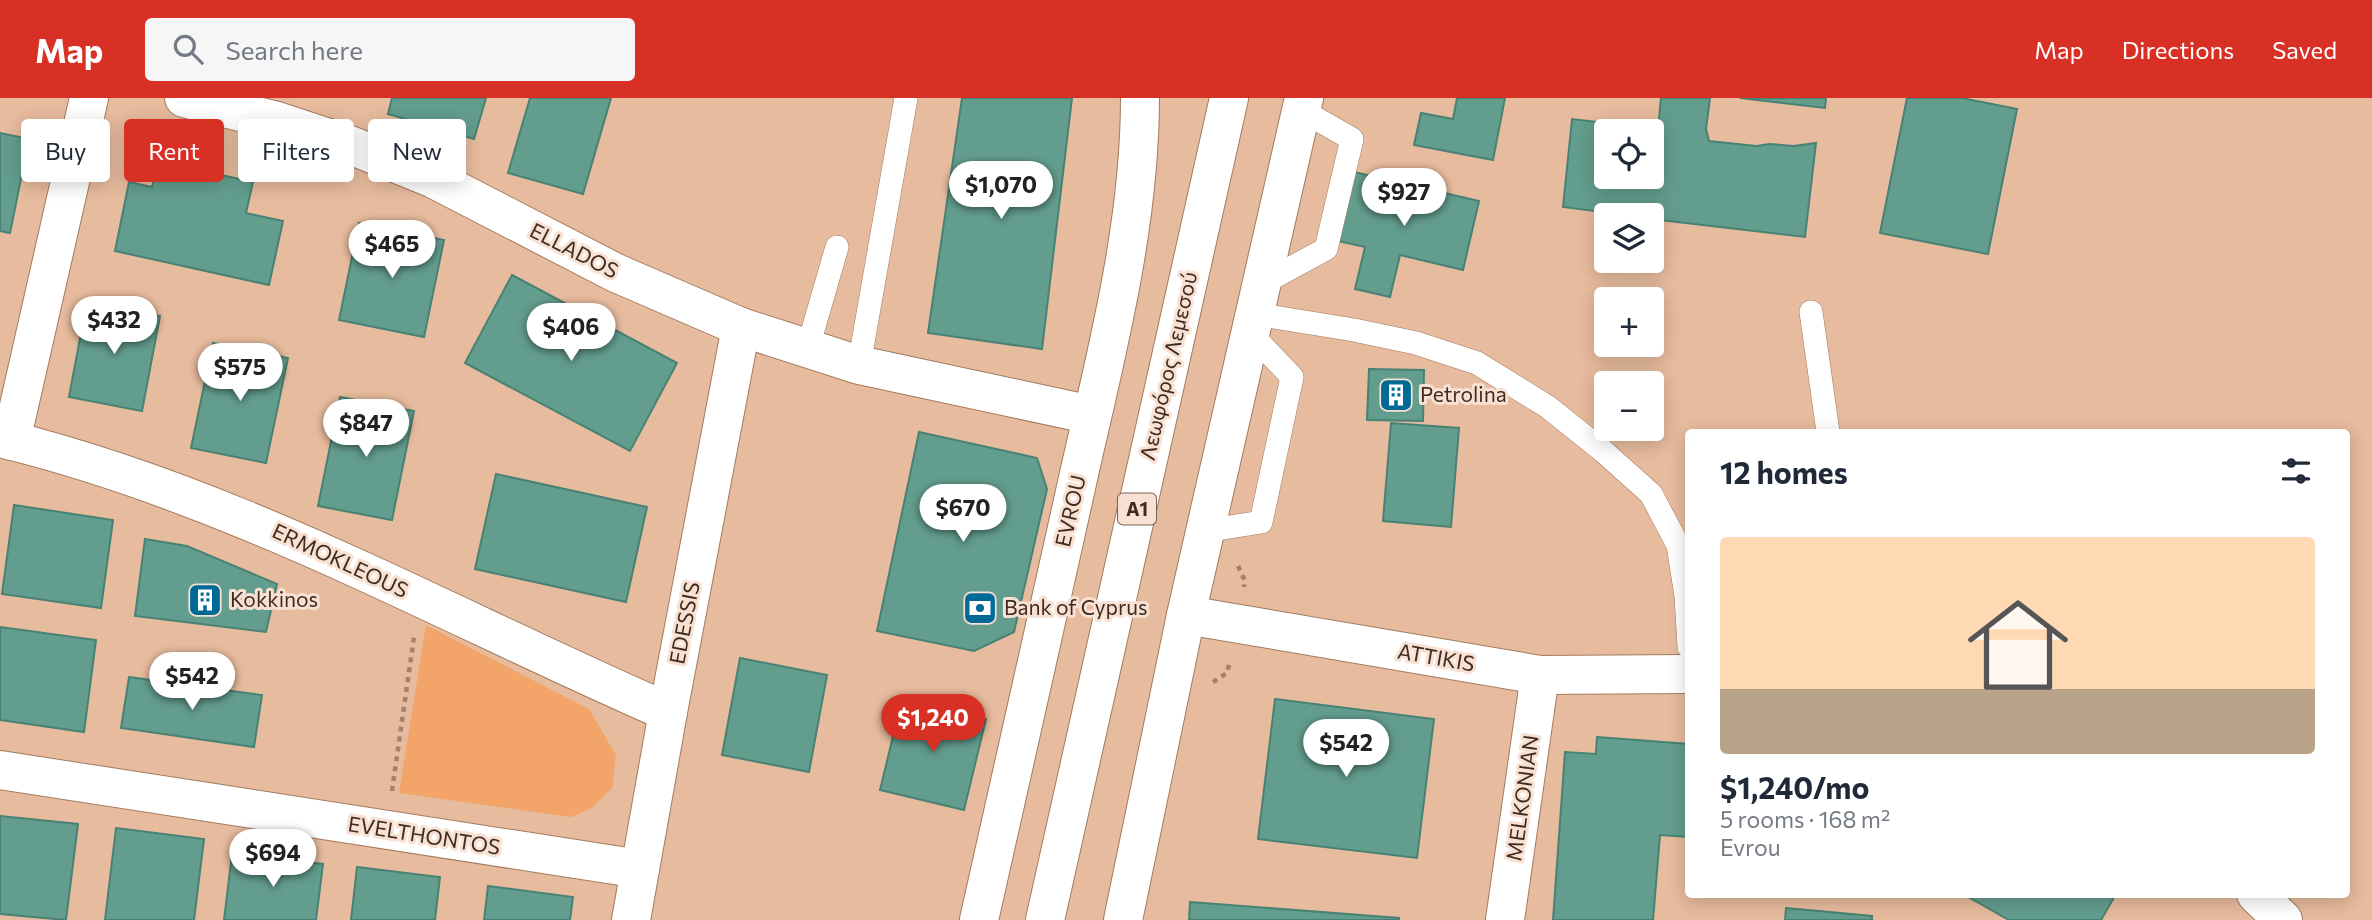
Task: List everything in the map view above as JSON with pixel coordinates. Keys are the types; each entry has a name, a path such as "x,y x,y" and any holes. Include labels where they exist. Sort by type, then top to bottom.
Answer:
{"street":[{"path":"5,439 89,98"},
{"name":"ELLADOS","path":"184,98 277,121 350,145 434,179 616,274 741,327 859,365 1092,415"},
{"name":"EVROU","path":"979,920 1092,415 1129,236 1140,133 1140,98"},
{"name":"Λεωφόρος Λεμεσού","path":"1045,920 1229,98"},
{"path":"1123,920 1186,615 1302,104"},
{"name":"EDESSIS","path":"631,920 741,327"},
{"name":"ERMOKLEOUS","path":"5,439 121,472 262,525 668,712"},
{"name":"ATTIKIS","path":"1186,615 1540,675 1685,674"},
{"name":"MELKONIAN","path":"1505,920 1540,675"},
{"name":"EVELTHONTOS","path":"0,770 640,869"},
{"path":"2260,898 2283,920"}],"lane":[{"path":"859,365 906,98"},
{"path":"1256,310 1326,250 1352,139 1302,104"},
{"path":"808,347 837,247"},
{"path":"1205,531 1261,522 1292,377 1256,310"},
{"path":"1256,310 1416,343 1477,363 1548,407 1651,494 1678,545 1685,590"},
{"path":"1811,312 1828,429"}],"path":[{"path":"386,830 420,597"}],"shaded area":[{"path":"426,625 589,709 616,755 612,788 592,808 571,817 399,793"}],"building":[{"path":"392,98 486,98 474,139 466,137 466,119 405,119 388,114"},
{"path":"530,98 611,98 583,194 508,173"},
{"path":"962,98 1072,98 1042,349 928,333"},
{"path":"1457,98 1505,98 1493,160 1414,145 1421,113 1453,119"},
{"path":"1661,98 1710,98 1706,129 1709,141 1756,146 1816,143 1805,237 1664,220 1664,203 1594,203 1594,211 1563,207 1572,119 1594,122 1594,189 1664,189 1664,119 1659,119"},
{"path":"1740,98 1826,98 1825,108"},
{"path":"1907,98 1962,98 2017,109 1988,254 1880,233"},
{"path":"0,133 21,137 21,179 10,233 0,231"},
{"path":"1354,172 1479,201 1463,270 1400,255 1390,297 1355,289 1365,247 1338,241"},
{"path":"224,176 238,179 238,182 253,182 246,213 283,221 269,285 115,251 129,182 152,187 153,182 224,182"},
{"path":"359,223 444,240 424,337 339,320"},
{"path":"512,275 677,363 630,451 465,363"},
{"path":"87,301 160,316 142,411 69,397"},
{"path":"213,343 288,358 266,463 191,448"},
{"name":"Petrolina","path":"1369,369 1424,370 1423,421 1367,420"},
{"path":"340,397 414,411 392,520 318,506"},
{"name":"Petrolina","path":"1391,423 1459,428 1451,527 1383,521"},
{"path":"919,432 1037,458 1047,489 1014,632 974,651 877,631"},
{"path":"496,474 647,507 626,602 475,569"},
{"path":"14,505 113,520 101,608 2,594"},
{"name":"Kokkinos","path":"145,539 187,546 277,584 266,632 135,616"},
{"path":"0,627 96,640 84,732 0,720"},
{"path":"740,658 827,675 809,772 722,755"},
{"path":"129,677 262,695 254,747 121,728"},
{"path":"902,699 986,719 964,810 880,790"},
{"path":"1275,699 1434,719 1417,858 1258,839"},
{"path":"1597,737 1685,744 1685,837 1660,835 1653,920 1553,920 1565,752 1596,754"},
{"path":"0,816 78,824 66,920 0,914"},
{"path":"116,828 204,839 194,920 105,920"},
{"path":"232,854 323,864 316,920 224,920"},
{"path":"357,867 440,877 435,920 351,920"},
{"path":"488,886 573,897 570,920 484,920"},
{"path":"1970,898 2114,898 2101,920 2009,920"},
{"path":"1190,902 1399,918 1399,920 1189,920"},
{"path":"1786,908 1872,916 1872,920 1785,920"}],"place":[{"name":"Petrolina","path":"1396,395"},
{"name":"Kokkinos","path":"205,600"},
{"name":"Bank of Cyprus","path":"980,608"}]}
